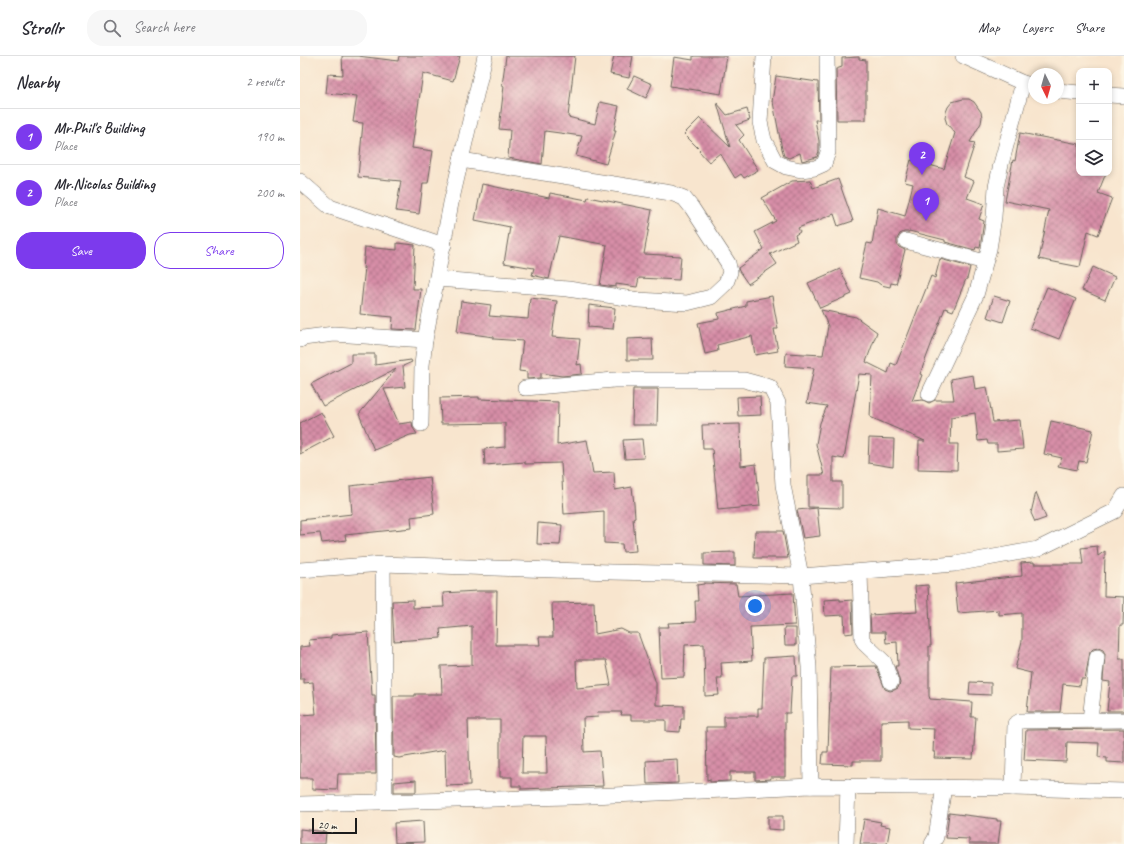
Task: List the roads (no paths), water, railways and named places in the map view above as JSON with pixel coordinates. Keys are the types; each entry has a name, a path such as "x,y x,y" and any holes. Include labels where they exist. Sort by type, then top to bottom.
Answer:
{"street":[{"path":"421,424 422,364 425,340 438,279 451,203 485,56"},
{"path":"764,56 760,122 764,140 774,161 786,167 801,170 815,168 824,164 828,152 826,56"},
{"path":"929,394 976,295 989,249 994,217 996,187 1028,84 963,56"},
{"path":"1064,92 1076,93"},
{"path":"1112,95 1124,96"},
{"path":"438,279 568,289 639,300 687,303 711,297 726,283 730,272 728,263 684,198 671,193 461,160"},
{"path":"300,181 330,207 444,245"},
{"path":"906,241 985,262"},
{"path":"300,340 303,338 334,334 425,340"},
{"path":"525,388 614,380 744,380 770,387 778,403 783,485 802,576 809,667 811,786"},
{"path":"300,570 383,564 604,572 802,576 955,564 1038,549 1115,511 1124,496"},
{"path":"383,564 385,801"},
{"path":"860,572 862,639 866,645 884,662 891,682"},
{"path":"1090,720 1096,657"},
{"path":"1014,788 1015,724 1020,721 1027,720 1124,720"},
{"path":"300,804 569,797 811,786 1014,788 1124,791"},
{"path":"846,844 848,786"},
{"path":"932,844 936,837 944,787"}],"place":[{"name":"Mr.Nicolas Building","path":"922,175"},
{"name":"Mr.Phil's Building","path":"926,221"}]}
